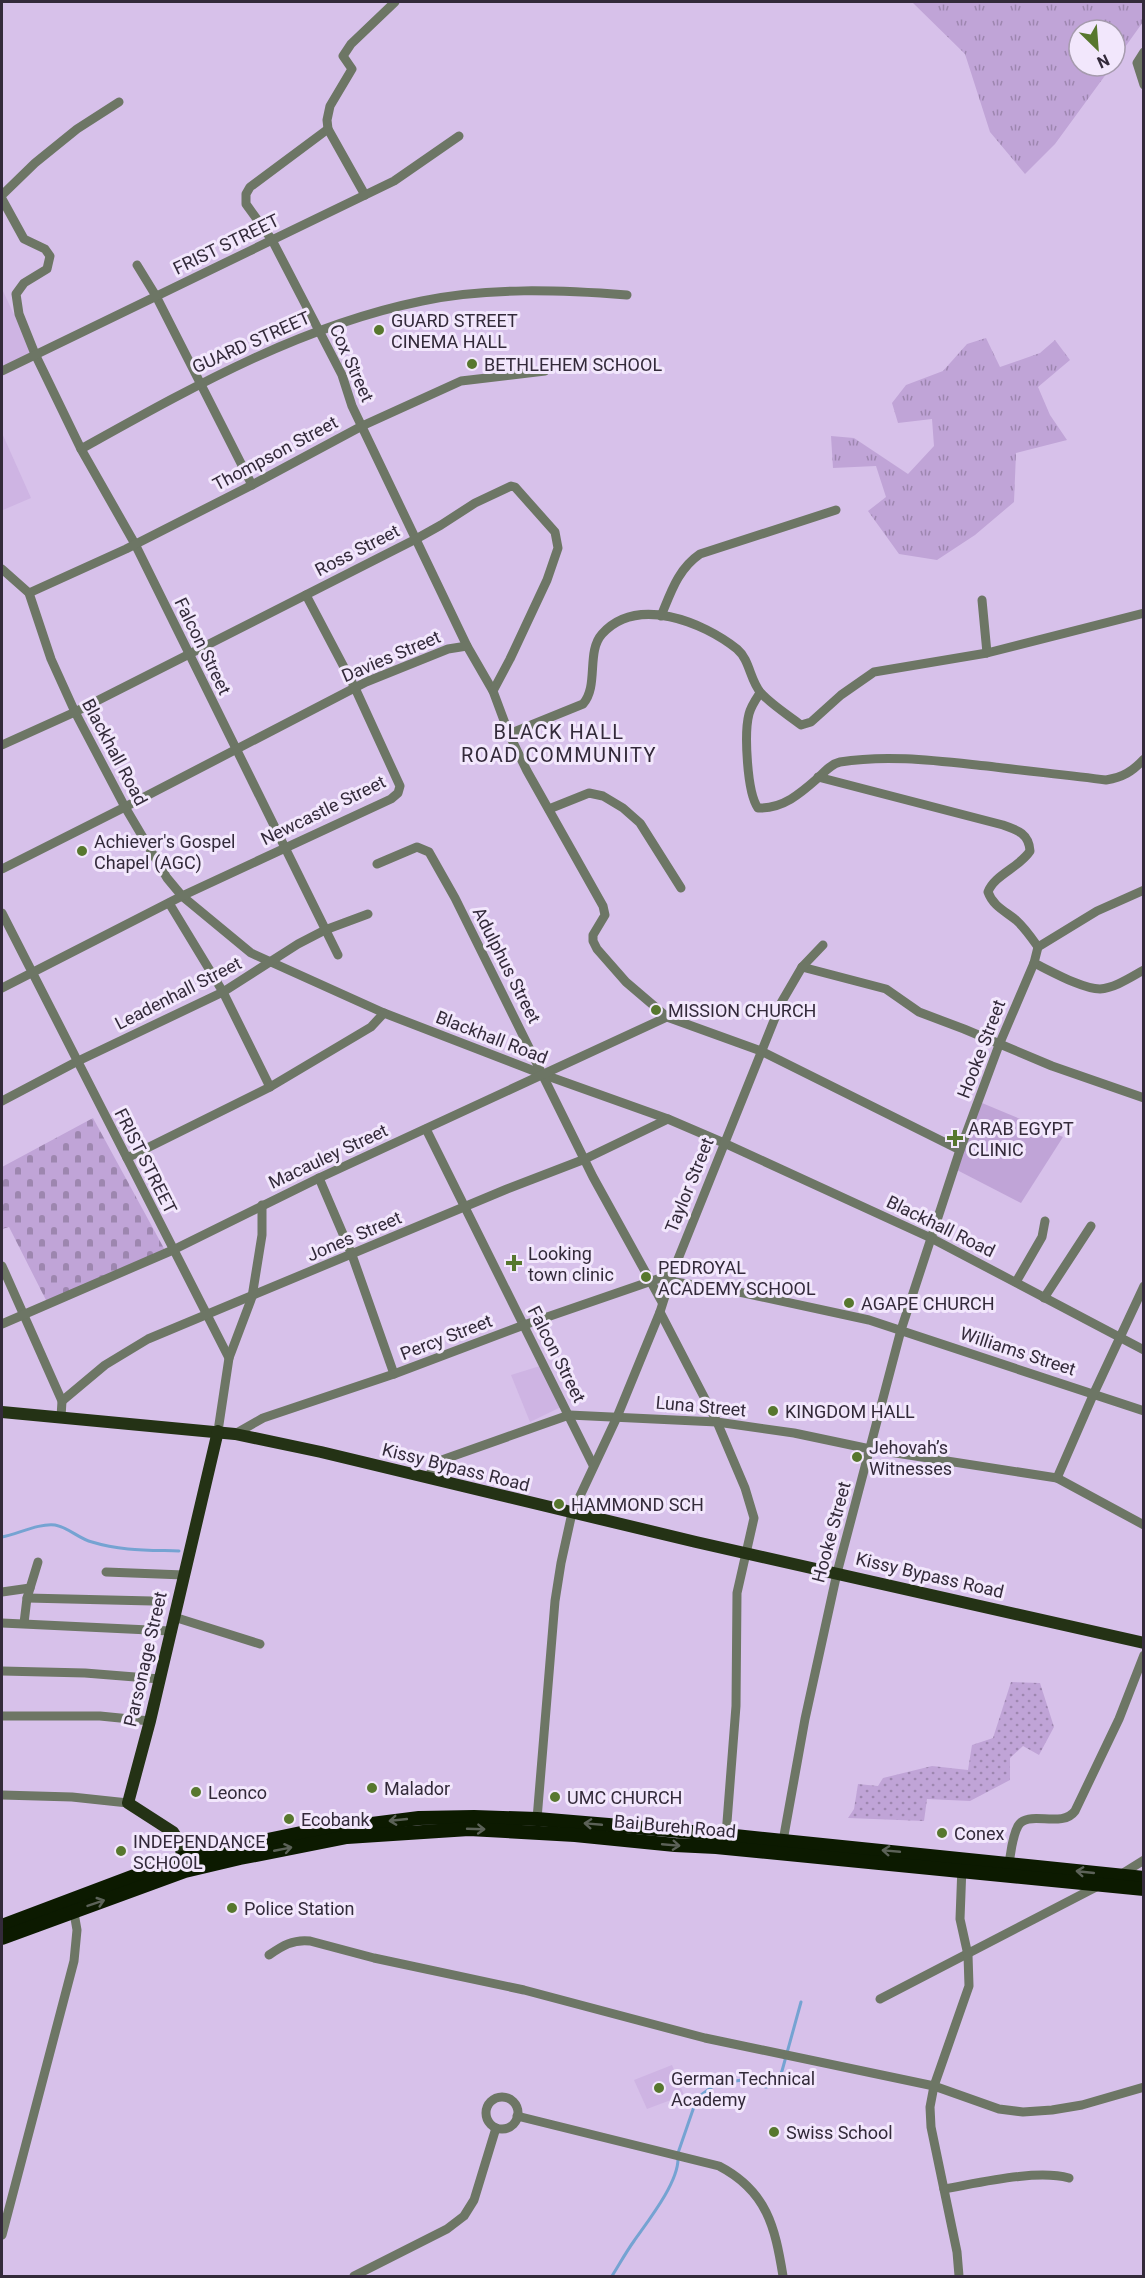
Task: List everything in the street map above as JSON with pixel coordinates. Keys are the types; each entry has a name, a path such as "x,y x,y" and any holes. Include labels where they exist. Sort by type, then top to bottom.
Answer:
{"highway":[{"path":"184,1865 301,1833 419,1818 474,1817 537,1819 726,1835 962,1864 1009,1864 1143,1878"},
{"name":"Bai Bureh Road","path":"2,1938 72,1905 184,1865 240,1858 347,1837 469,1829 575,1834 675,1845 962,1864 1100,1885 1143,1889"},
{"path":"2,1926 72,1905"}],"main road":[{"name":"Kissy Bypass Road","path":"2,1412 235,1434 1143,1643"},
{"name":"Parsonage Street","path":"128,1803 150,1721 218,1431"},
{"path":"128,1803 173,1832 180,1843 184,1865"}],"street":[{"path":"366,195 328,129 327,112 352,69 343,56 351,44 395,2"},
{"path":"1143,52 1137,63 1143,85"},
{"path":"2,197 35,163 76,129 119,102"},
{"name":"Cox Street","path":"328,129 247,190 246,204 272,240 319,329 342,375 352,406 467,646"},
{"name":"FRIST STREET","path":"2,371 394,181 459,136"},
{"name":"Falcon Street","path":"2,197 24,239 45,249 50,256 47,269 24,283 16,294 19,314 35,354 81,449 135,544 338,955"},
{"path":"137,265 156,296 252,485"},
{"name":"GUARD STREET","path":"81,449 200,382 319,329 423,300 475,294 574,291 627,295"},
{"name":"Thompson Street","path":"30,593 135,544 362,426 461,381 545,371"},
{"name":"Ross Street","path":"2,745 75,712 306,595 416,539 475,502 511,486 515,487 555,532 558,548 556,558 493,691"},
{"path":"661,616 682,570 700,554 836,510"},
{"path":"2,569 30,593"},
{"name":"Blackhall Road","path":"30,593 51,659 75,712 125,807 167,878 182,896 251,953 384,1013 542,1074 611,1097 724,1143 931,1238 1143,1350"},
{"name":"Newcastle Street","path":"2,988 182,896 391,799 400,789 355,688 306,595"},
{"path":"982,600 987,653"},
{"path":"509,734 583,704 589,694 596,644 600,636 627,617 661,616 683,620 705,628 738,650 744,657 760,693 801,725 805,725 846,691 874,672 987,653 1143,613"},
{"name":"Davies Street","path":"2,869 355,688 448,649 467,646 493,691 509,734 527,771 603,906 605,915 593,936 597,949 626,982 667,1017"},
{"path":"760,693 750,710 746,740 751,787 756,806 762,809 800,795 836,763 889,759 944,761 1106,780 1123,777 1143,759"},
{"path":"818,777 1003,825 1025,835 1030,843 1030,851 1025,859 990,886 988,892 991,900 1026,930 1038,947 1097,910 1143,890"},
{"path":"549,809 589,793 597,793 624,808 640,823 681,888"},
{"name":"Adulphus Street","path":"377,864 417,847 429,852 455,898 616,1221 663,1302"},
{"path":"169,903 223,992 270,1087"},
{"name":"FRIST STREET","path":"2,913 229,1358"},
{"name":"Leadenhall Street","path":"2,1101 76,1062 223,992 298,944 325,930 368,914"},
{"name":"Taylor Street","path":"537,1819 555,1602 572,1513 617,1417 660,1312 670,1277 781,1003 802,967 823,945"},
{"name":"Hooke Street","path":"783,1841 805,1719 837,1573 901,1330 960,1150 999,1044 1034,963 1038,947"},
{"path":"1034,963 1089,986 1100,988 1112,986 1143,970"},
{"path":"802,967 886,988 919,1012 1062,1070 1143,1098"},
{"path":"127,1158 270,1087 371,1027 384,1013"},
{"path":"667,1017 761,1050 960,1150"},
{"name":"Macauley Street","path":"2,1324 173,1250 319,1178 667,1017"},
{"name":"Jones Street","path":"62,1401 105,1365 134,1347 464,1206 585,1159 668,1119"},
{"name":"Falcon Street","path":"426,1129 593,1465"},
{"path":"319,1178 352,1255 394,1374"},
{"path":"218,1431 229,1358 252,1297 262,1235 262,1205"},
{"path":"1016,1282 1042,1237 1045,1221"},
{"path":"1044,1298 1091,1226"},
{"path":"2,1266 62,1401 61,1417"},
{"name":"Percy Street","path":"235,1434 264,1418 394,1374 650,1281 670,1277"},
{"name":"Williams Street","path":"670,1277 825,1310 901,1330 1143,1411"},
{"path":"1143,1286 1057,1478 1143,1526"},
{"path":"660,1312 717,1422 752,1505 754,1518 752,1534 745,1553 737,1602 736,1706 726,1835"},
{"name":"Luna Street","path":"429,1478 433,1466 439,1461 569,1415 717,1422 1057,1478"},
{"path":"24,1623 27,1598 38,1562"},
{"path":"106,1572 184,1575"},
{"path":"2,1592 30,1588"},
{"path":"27,1598 152,1601"},
{"path":"174,1617 260,1644"},
{"path":"2,1623 170,1631"},
{"path":"1009,1864 1017,1827 1021,1822 1028,1819 1063,1819 1071,1817 1075,1811 1119,1719 1143,1655"},
{"path":"2,1671 85,1673 160,1679"},
{"path":"2,1716 100,1716 150,1721"},
{"path":"2,1795 63,1796 128,1803"},
{"path":"1120,1875 1143,1860"},
{"path":"959,2277 957,2252 931,2127 930,2107 934,2086 969,1986 968,1955 960,1919 962,1864"},
{"path":"880,1999 1100,1885"},
{"path":"2,2235 74,1962 77,1930 72,1905"},
{"path":"269,1955 290,1942 310,1941 374,1958 524,1990 705,2038 934,2086 999,2109 1023,2112 1082,2105 1143,2087"},
{"path":"506,2098 515,2105 518,2116 509,2127 496,2128 488,2121 487,2106 495,2099 506,2098"},
{"path":"518,2116 719,2166 738,2176 754,2192 768,2215 778,2248 783,2277"},
{"path":"354,2277 447,2229 464,2216 474,2200 496,2128"},
{"path":"944,2189 1029,2176 1052,2175 1069,2178"}],"shaded area":[{"path":"2,289 32,353 2,368"},
{"path":"2,433 31,498 3,510 2,508"},
{"path":"540,1366 561,1407 530,1422 511,1375"},
{"name":"German Technical Academy","path":"672,2065 684,2095 647,2109 634,2080"}],"green space":[{"path":"912,2 1143,2 1143,22 1127,44 1127,18 1067,18 1067,78 1103,78 1055,144 1025,174 990,132 965,54"},
{"path":"986,338 1000,367 1040,353 1055,340 1070,360 1038,387 1050,415 1067,440 1016,453 1014,502 975,535 937,560 899,554 868,511 886,497 876,466 833,468 831,436 854,438 908,474 934,446 932,419 898,423 892,403 906,385 943,371 967,344"},
{"path":"982,1103 1063,1137 1021,1203 955,1169"},
{"path":"93,1118 167,1254 49,1306 9,1227 2,1229 2,1167"},
{"path":"1011,1682 1040,1683 1054,1727 1039,1755 1023,1746 1010,1758 1010,1780 970,1801 927,1799 924,1821 848,1818 854,1809 858,1784 878,1786 883,1778 932,1766 968,1770 972,1745 993,1738"}],"waterway":[{"path":"2,1537 35,1527 55,1525 103,1545 135,1550 179,1551"},
{"path":"678,2153 697,2098 716,2084 742,2080 766,2087 776,2084 782,2071 801,2002"},
{"path":"612,2276 668,2190 677,2169 678,2159"}],"place":[{"name":"GUARD STREET CINEMA HALL","path":"379,330"},
{"name":"BETHLEHEM SCHOOL","path":"472,364"},
{"name":"Achiever's Gospel Chapel (AGC)","path":"82,851"},
{"name":"MISSION CHURCH","path":"656,1010"},
{"name":"ARAB EGYPT CLINIC","path":"955,1138"},
{"name":"Looking town clinic","path":"514,1263"},
{"name":"PEDROYAL ACADEMY SCHOOL","path":"646,1277"},
{"name":"AGAPE CHURCH","path":"849,1303"},
{"name":"KINGDOM HALL","path":"773,1411"},
{"name":"Jehovah’s Witnesses","path":"857,1457"},
{"name":"HAMMOND SCH","path":"559,1504"},
{"name":"Malador","path":"372,1788"},
{"name":"Leonco","path":"196,1792"},
{"name":"UMC CHURCH","path":"555,1797"},
{"name":"Ecobank","path":"289,1819"},
{"name":"Conex","path":"942,1833"},
{"name":"INDEPENDANCE SCHOOL","path":"121,1851"},
{"name":"Police Station","path":"232,1908"},
{"name":"German Technical Academy","path":"659,2088"},
{"name":"Swiss School","path":"774,2132"}],"district":[{"name":"BLACK HALL ROAD COMMUNITY","path":"559,744"}]}
